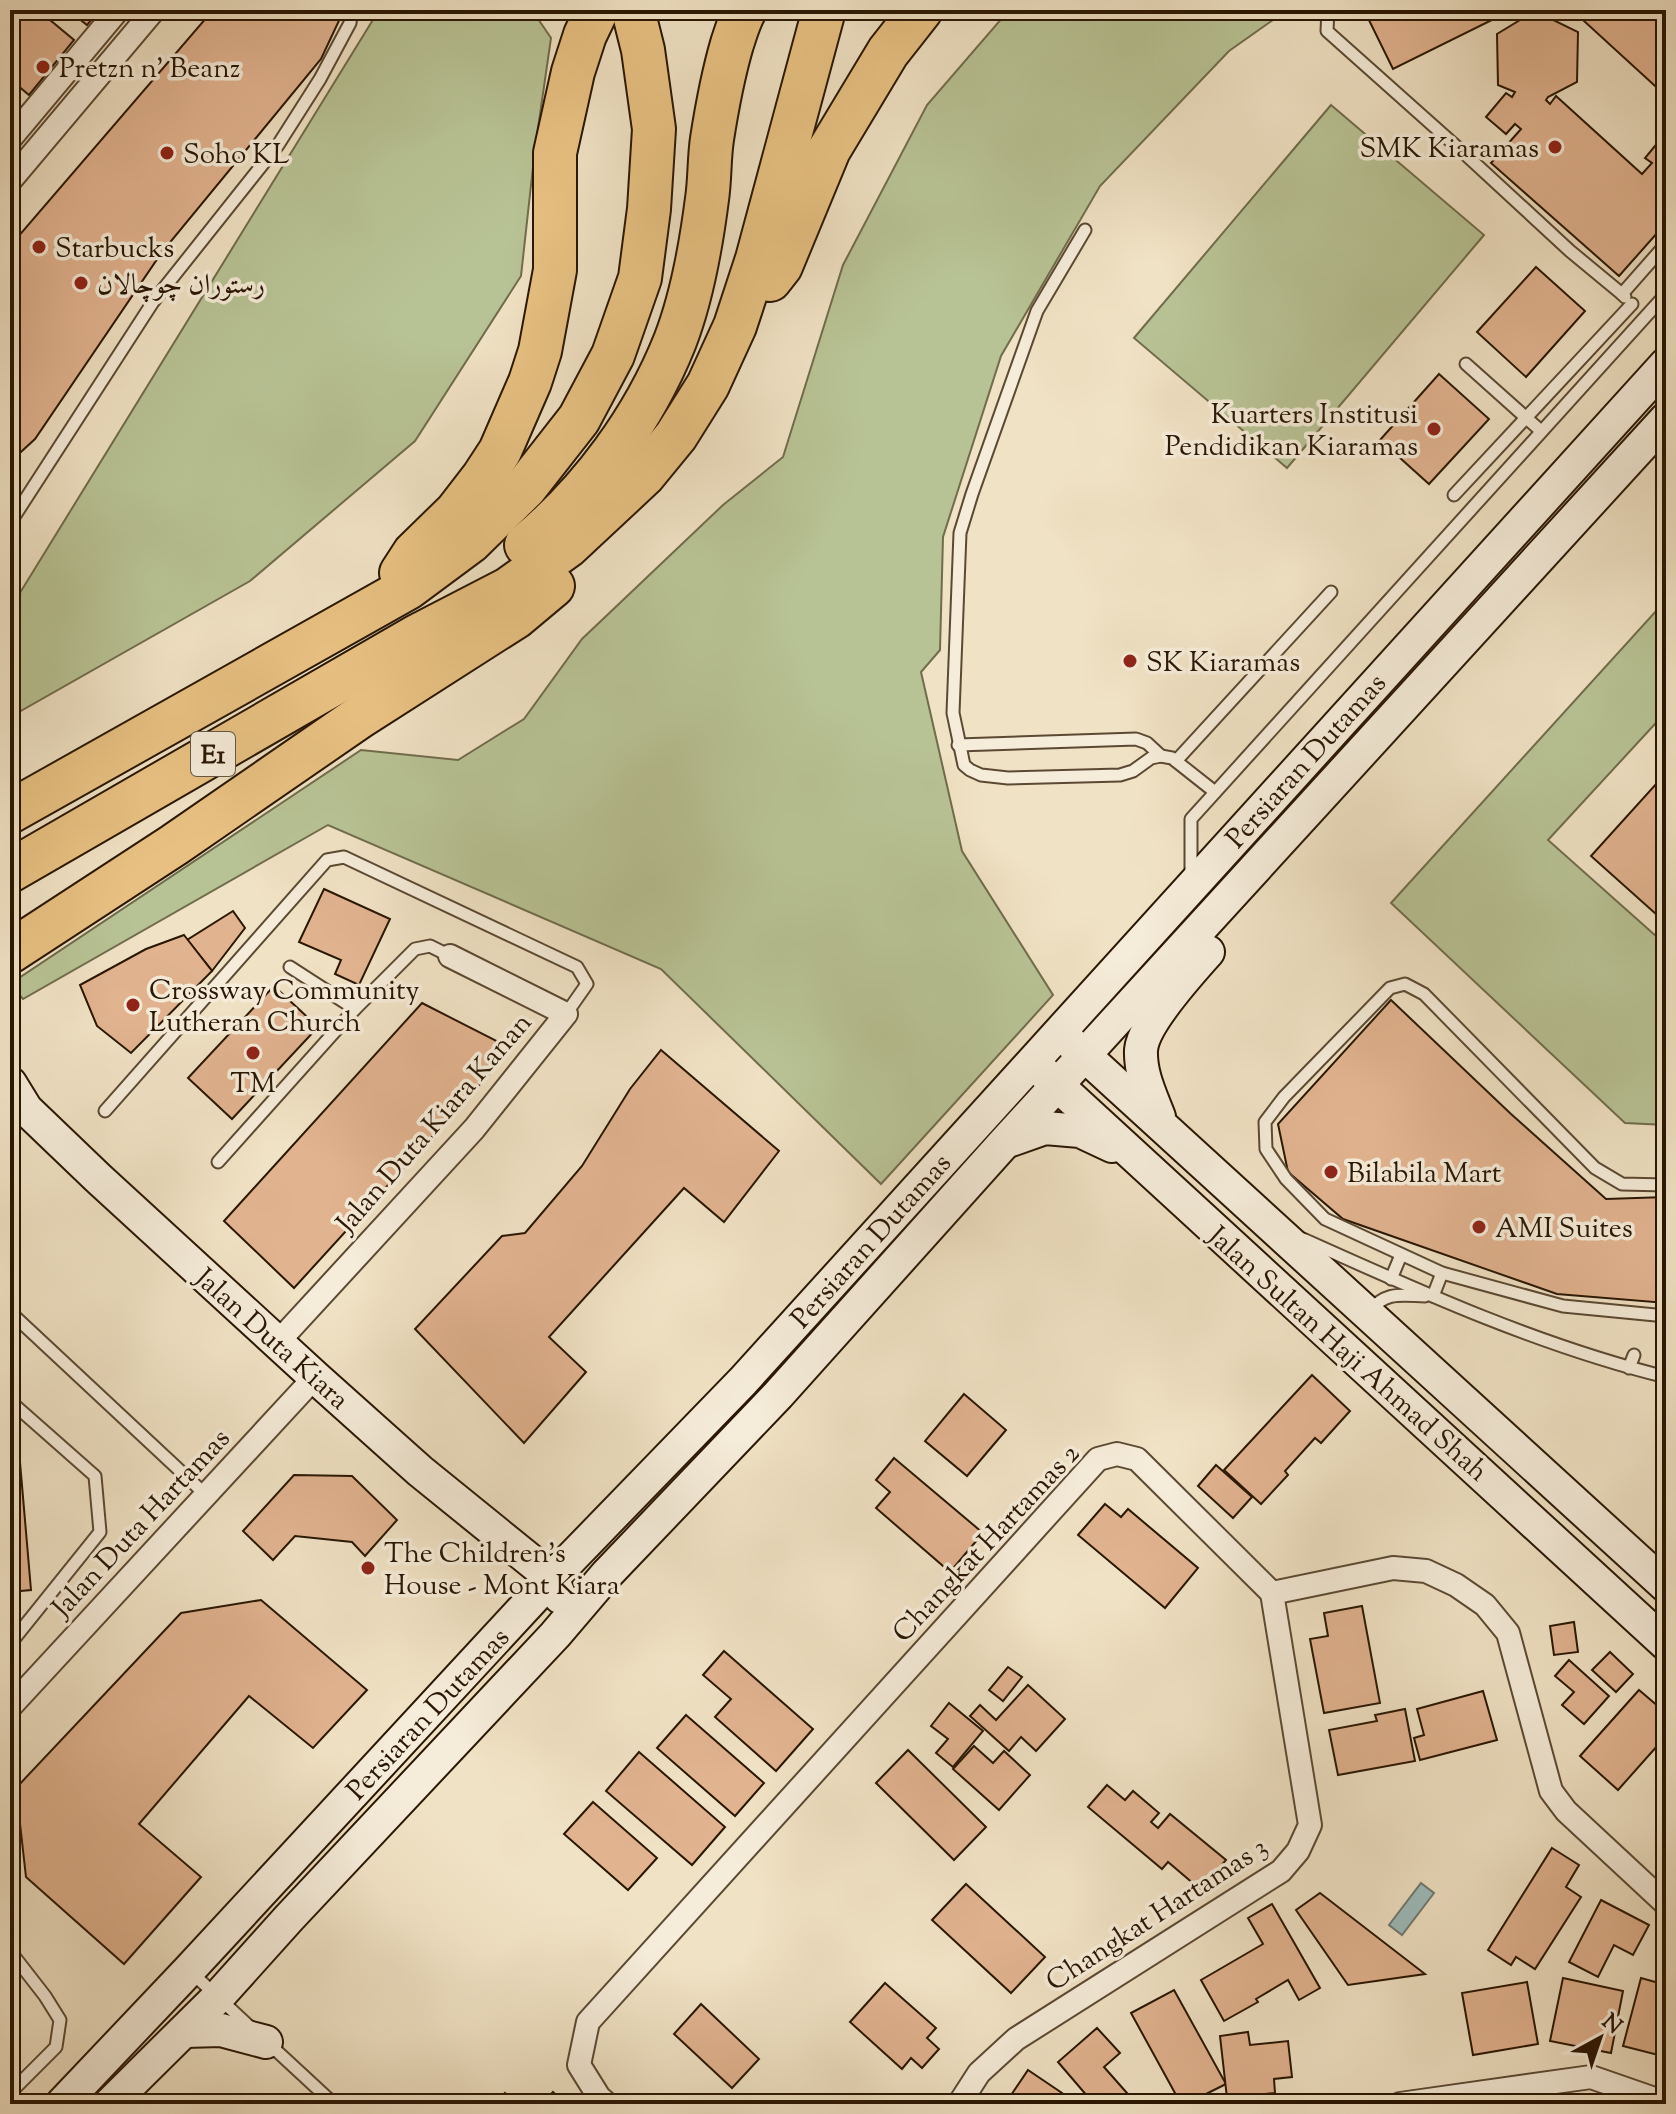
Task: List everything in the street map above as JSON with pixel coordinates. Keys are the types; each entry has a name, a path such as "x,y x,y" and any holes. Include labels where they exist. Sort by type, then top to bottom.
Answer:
{"highway":[{"path":"382,603 414,553 456,512 500,451 530,382 540,351 555,270 555,153 573,72 597,10"},
{"path":"382,603 408,588 470,542 525,488 579,419 613,355 640,278 649,209 654,129 643,50 633,10"},
{"path":"417,636 556,520 614,451 647,398 675,341 690,293 708,198 712,141 724,69 745,10"},
{"path":"735,326 757,259 824,10"},
{"path":"735,326 781,266 829,150 888,52 921,10"},
{"name":"E1","path":"10,871 417,636 508,589 568,546 644,475 676,436 708,385 735,326"},
{"path":"10,952 174,845 361,716 516,617 586,559 611,507"},
{"name":"E1","path":"10,812 382,603"}],"street":[{"path":"14,127 118,10"},
{"path":"10,181 154,10"},
{"name":"Persiaran Dutamas","path":"62,2104 552,1578 743,1381 1666,364"},
{"name":"Persiaran Dutamas","path":"110,2104 218,1997 555,1635 607,1574 778,1395 1666,419"},
{"path":"1162,1126 1144,1079 1141,1048 1154,1021 1175,990 1242,912 1295,824"},
{"name":"Jalan Duta Kiara Kanan","path":"284,1336 474,1129 566,1014 450,956"},
{"name":"Jalan Sultan Haji Ahmad Shah","path":"1059,1032 1666,1586"},
{"name":"Jalan Sultan Haji Ahmad Shah","path":"1032,1062 1666,1644"},
{"name":"Jalan Duta Kiara","path":"10,1083 26,1109 98,1178 284,1336 315,1377 420,1471 552,1578"},
{"path":"1005,1142 1045,1128 1080,1131 1133,1156"},
{"name":"Jalan Duta Hartamas","path":"10,1707 21,1684 206,1495 315,1377"},
{"name":"Changkat Hartamas 2","path":"607,2104 599,2097 579,2065 588,2022 1098,1459 1117,1454 1137,1459 1272,1593"},
{"path":"1272,1593 1393,1568 1426,1571 1456,1585 1485,1605 1508,1633 1551,1791 1566,1811 1666,1904"},
{"path":"555,1635 561,1616 561,1598 552,1578 588,1581 607,1574"},
{"name":"Changkat Hartamas 3","path":"959,2104 979,2073 1016,2039 1281,1871 1298,1851 1310,1825 1272,1593"},
{"path":"185,2031 221,2030 266,2042"},
{"path":"1400,2104 1591,2077 1666,2103"}],"lane":[{"path":"10,523 153,302 278,145 320,79 350,23 352,10"},
{"path":"1328,10 1327,31 1646,316"},
{"path":"1085,230 1037,311 960,533 953,713 958,745 964,765 970,770 981,775 1008,778 1120,775 1133,771 1151,758 1172,758 1215,792"},
{"path":"1622,294 1666,244"},
{"path":"1191,885 1191,819 1666,294"},
{"path":"1454,495 1632,304"},
{"path":"1466,364 1541,431"},
{"path":"1176,761 1331,592"},
{"path":"958,745 1136,739 1147,743 1161,756"},
{"path":"105,1111 327,860 344,857 577,967 587,984 566,1014"},
{"path":"218,1162 355,1009 415,949 430,946 450,956"},
{"path":"290,967 355,1009"},
{"path":"1666,1185 1622,1184 1595,1168 1424,994 1405,984 1390,988 1284,1097 1265,1122 1266,1149 1286,1179 1325,1219 1442,1273 1563,1306 1666,1316"},
{"path":"1270,1224 1521,1333 1666,1377"},
{"path":"1391,1279 1401,1255"},
{"path":"1433,1296 1442,1273"},
{"path":"1367,1313 1379,1300 1395,1295 1433,1296"},
{"path":"10,1312 206,1495"},
{"path":"1629,1368 1634,1355"},
{"path":"10,1401 95,1476 100,1532 10,1644"},
{"path":"10,1951 60,2020 56,2047 10,2093"},
{"path":"189,1970 334,2104"}],"green space":[{"path":"379,10 532,10 551,38 521,276 415,441 250,581 10,717 10,609"},
{"path":"1009,10 1287,10 1229,51 1100,186 1001,356 943,537 940,650 921,672 962,851 1053,995 881,1184 661,969 328,825 23,999 10,984 361,750 458,760 524,719 582,639 723,505 783,457 843,265 927,105"},
{"path":"1331,105 1484,235 1287,468 1134,338"},
{"path":"1666,600 1666,712 1548,840 1666,945 1666,1125 1625,1123 1391,903"}],"water":[{"path":"1421,1883 1434,1893 1402,1935 1389,1925"}],"building":[{"path":"10,10 38,10 74,40 29,95 10,79"},
{"path":"68,10 99,10 87,25"},
{"name":"Soho KL","path":"213,10 344,10 321,59 162,252 35,439 10,462 10,246"},
{"path":"1364,10 1403,12 1512,10 1393,69"},
{"path":"1531,10 1545,10 1543,15 1578,32 1577,82 1548,97 1546,100 1550,104 1556,96 1642,174 1652,163 1645,158 1664,135 1666,137 1666,190 1661,197 1666,201 1666,223 1619,276 1491,163 1521,129 1515,124 1506,134 1486,117 1506,93 1512,97 1515,92 1498,85 1497,34 1530,14"},
{"path":"1572,10 1635,10 1642,16 1646,10 1666,10 1666,96"},
{"path":"1536,267 1585,311 1526,377 1477,332"},
{"name":"Kuarters Institusi Pendidikan Kiaramas","path":"1439,374 1489,419 1429,484 1380,440"},
{"path":"1666,773 1666,923 1591,856"},
{"path":"324,889 390,919 359,985 335,974 341,960 299,942"},
{"path":"233,911 245,928 212,971 187,940"},
{"name":"Crossway Community Lutheran Church","path":"184,935 212,971 131,1053 97,1026 80,985 146,949"},
{"name":"TM","path":"274,986 318,1027 232,1119 188,1078"},
{"path":"1391,1000 1606,1199 1666,1197 1666,1303 1557,1294 1343,1219 1288,1172 1278,1124"},
{"path":"422,1003 512,1049 294,1288 224,1221"},
{"path":"661,1050 779,1151 724,1222 684,1188 549,1337 586,1372 524,1443 415,1329 502,1236 525,1233 582,1166 630,1089"},
{"path":"10,1162 18,1169 10,1179"},
{"path":"1312,1375 1350,1411 1321,1443 1315,1438 1285,1471 1288,1475 1261,1504 1224,1470"},
{"path":"964,1394 1006,1430 967,1476 925,1441"},
{"path":"10,1404 15,1404 31,1590 10,1592"},
{"path":"894,1458 983,1533 950,1572 876,1508 890,1492 876,1480"},
{"path":"1216,1465 1252,1497 1233,1518 1198,1486"},
{"path":"294,1475 352,1476 397,1520 365,1556 352,1542 295,1536 273,1560 243,1531"},
{"path":"1105,1504 1121,1517 1128,1509 1198,1568 1165,1608 1078,1535"},
{"path":"261,1600 367,1690 313,1748 249,1696 139,1824 201,1877 124,1964 26,1877 16,1788 181,1613"},
{"path":"1362,1606 1380,1703 1324,1713 1310,1639 1328,1636 1324,1613"},
{"path":"1574,1622 1578,1652 1554,1655 1550,1626"},
{"path":"724,1651 813,1729 776,1771 715,1717 731,1699 703,1675"},
{"path":"1610,1652 1633,1674 1616,1692 1592,1670"},
{"path":"1569,1660 1609,1696 1584,1724 1562,1705 1574,1692 1555,1676"},
{"path":"1008,1667 1022,1677 1003,1701 989,1690"},
{"path":"1028,1685 1065,1719 1036,1751 1021,1737 1009,1751 970,1716 980,1705 996,1720"},
{"path":"1639,1690 1666,1713 1666,1736 1618,1790 1580,1756"},
{"path":"1483,1691 1497,1740 1420,1760 1414,1738 1424,1735 1417,1709"},
{"path":"949,1703 983,1731 953,1767 936,1753 948,1739 931,1726"},
{"path":"1405,1709 1415,1761 1338,1775 1329,1730 1377,1721 1375,1715"},
{"path":"686,1715 764,1783 735,1816 657,1748"},
{"path":"974,1746 993,1763 1004,1751 1030,1775 999,1810 953,1769"},
{"path":"908,1750 986,1827 954,1860 876,1783"},
{"path":"639,1752 725,1827 692,1865 606,1791"},
{"path":"1107,1785 1125,1800 1133,1791 1159,1813 1151,1822 1158,1828 1170,1814 1226,1860 1201,1890 1168,1862 1162,1869 1088,1807"},
{"path":"593,1802 657,1858 628,1890 564,1834"},
{"path":"1552,1848 1579,1865 1566,1887 1581,1897 1535,1969 1516,1957 1511,1965 1488,1950"},
{"path":"966,1884 1045,1957 1011,1993 932,1920"},
{"path":"1320,1893 1425,1974 1348,1985 1296,1910"},
{"path":"1601,1900 1649,1925 1633,1955 1614,1945 1598,1977 1569,1962"},
{"path":"1272,1904 1320,1988 1299,2000 1288,1980 1224,2021 1201,1980 1263,1944 1248,1918"},
{"path":"1563,1978 1623,1991 1611,2053 1550,2041"},
{"path":"1641,1978 1666,1985 1666,2057 1623,2046"},
{"path":"1527,1982 1538,2044 1473,2055 1462,1993"},
{"path":"885,1983 936,2028 927,2038 939,2049 922,2068 911,2058 902,2069 850,2022"},
{"path":"1174,1990 1226,2084 1200,2097 1204,2104 1181,2104 1131,2013"},
{"path":"701,2004 759,2059 732,2088 674,2034"},
{"path":"1097,2028 1120,2053 1104,2067 1134,2101 1139,2096 1146,2104 1094,2104 1058,2062"},
{"path":"1248,2032 1250,2045 1288,2041 1292,2077 1274,2079 1275,2093 1227,2098 1220,2036"},
{"path":"1028,2070 1062,2093 1054,2104 1005,2104"},
{"path":"553,2092 566,2104 542,2104"},
{"path":"505,2093 517,2104 494,2104"}],"place":[{"name":"Pretzn n' Beanz","path":"43,67"},
{"name":"SMK Kiaramas","path":"1555,147"},
{"name":"Soho KL","path":"167,153"},
{"name":"Starbucks","path":"39,247"},
{"name":"رستوران چوچالان","path":"81,283"},
{"name":"Kuarters Institusi Pendidikan Kiaramas","path":"1434,429"},
{"name":"SK Kiaramas","path":"1130,661"},
{"name":"Crossway Community Lutheran Church","path":"133,1005"},
{"name":"TM","path":"253,1053"},
{"name":"Bilabila Mart","path":"1331,1172"},
{"name":"AMI Suites","path":"1479,1227"},
{"name":"The Children's House - Mont Kiara","path":"368,1568"}]}
